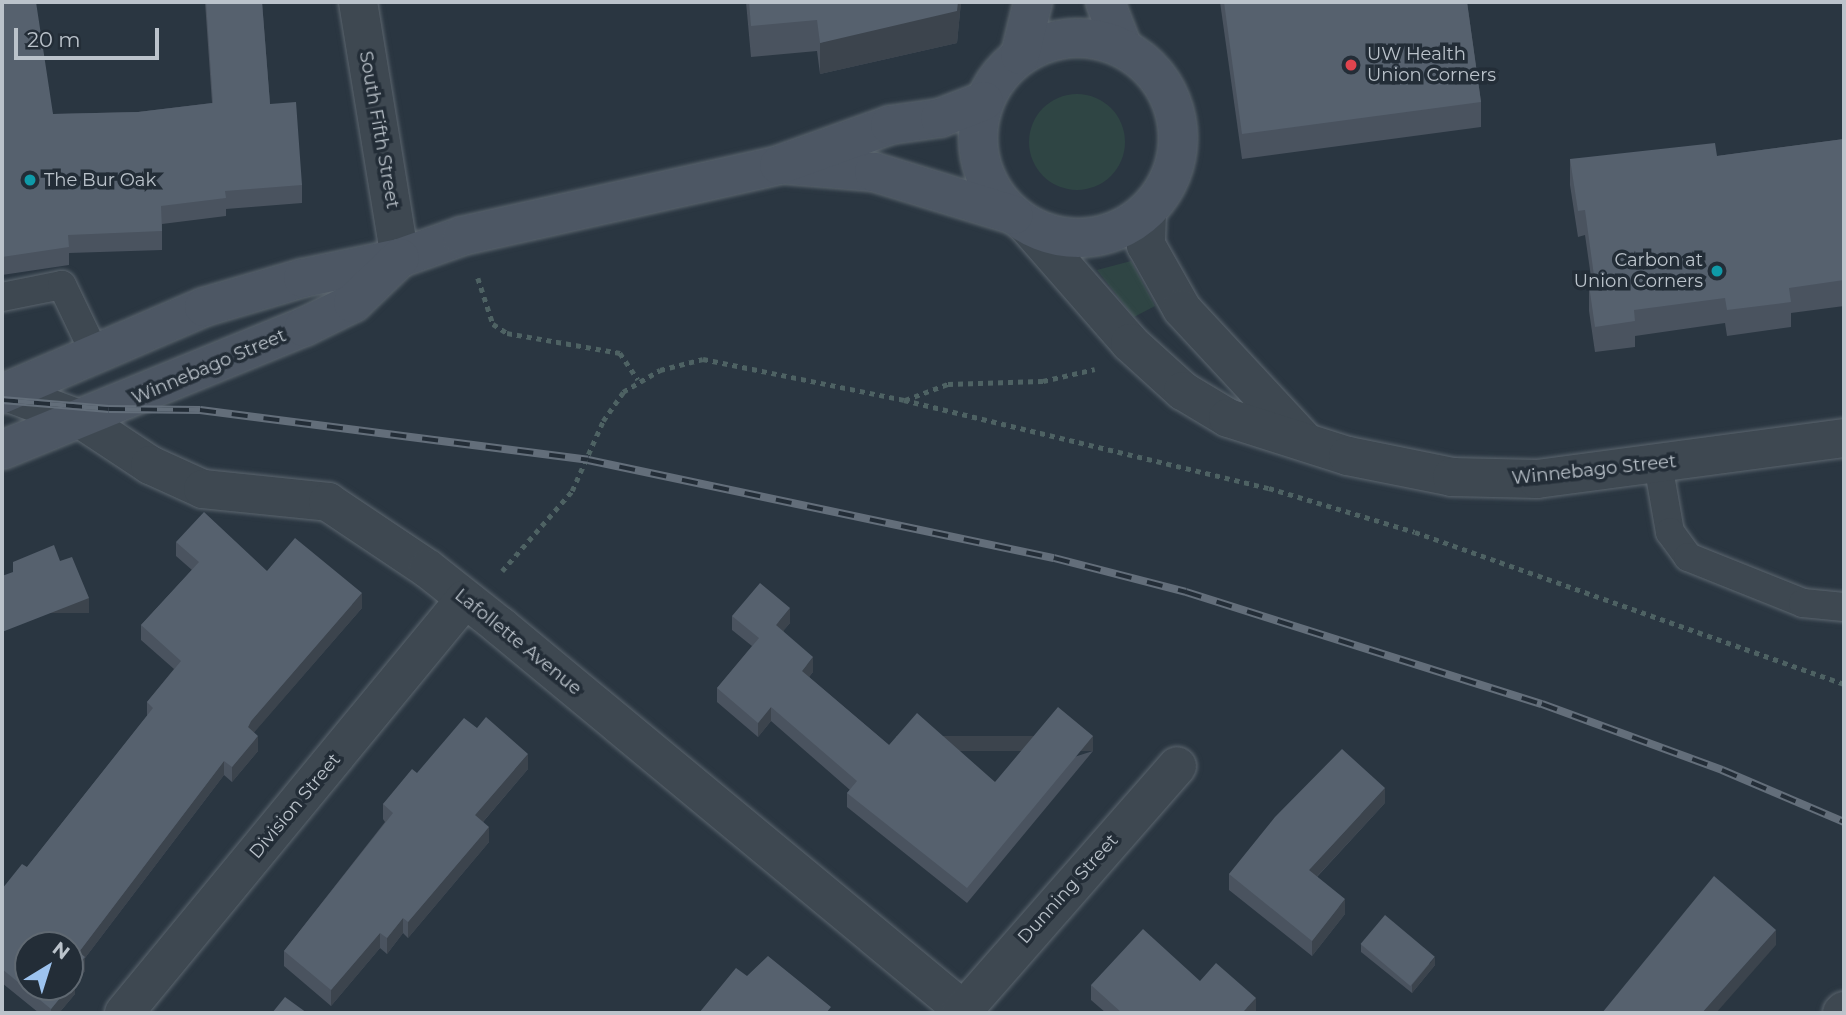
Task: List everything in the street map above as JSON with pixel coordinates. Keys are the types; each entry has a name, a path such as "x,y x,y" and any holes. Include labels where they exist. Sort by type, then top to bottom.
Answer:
{"street":[{"name":"South Fifth Street","path":"358,2 400,258"},
{"path":"1020,55 1033,2"},
{"path":"1105,2 1123,48"},
{"path":"1070,37 1097,39 1123,48 1145,62 1163,83 1177,120 1179,140 1174,170 1147,212 1120,230 1089,239 1056,236 1020,219 993,192 981,163 978,132 984,101 999,76 1020,55 1070,37"},
{"name":"Winnebago Street","path":"4,393 204,307 303,278 400,258 462,236 779,165 890,125 940,118 984,101"},
{"name":"Winnebago Street","path":"779,165 874,172 1020,219 1130,343 1183,391 1228,418 1392,468 1497,480 1658,464 1844,438"},
{"name":"Winnebago Street","path":"1147,212 1146,245 1182,309 1305,441"},
{"name":"Winnebago Street","path":"2,450 82,420 353,303 400,258"},
{"name":"Lafollette Avenue","path":"4,393 82,420 150,465 203,489 328,502 465,599 964,1012"},
{"name":"Division Street","path":"124,1013 465,599"},
{"name":"Dunning Street","path":"964,1012 1177,766"}],"lane":[{"path":"2,297 62,285 94,354"},
{"path":"1658,464 1670,532 1688,557 1803,603 1844,607"}],"path":[{"path":"485,297 493,324 507,333 620,353 638,380"},
{"path":"465,599 514,559 572,491 613,404 638,380 703,359 904,400 1269,488 1376,520 1844,684"},
{"path":"904,400 948,384 1043,381 1096,368"}],"green space":[{"path":"1077,94 1095,98 1111,108 1121,124 1125,142 1121,160 1111,176 1095,186 1077,190 1059,186 1043,176 1033,160 1029,142 1033,124 1043,108 1059,98"},
{"path":"1131,261 1155,306 1134,317 1097,270"}],"building":[{"path":"2,2 36,2 53,114 138,112 213,103 206,2 262,2 270,104 296,102 302,185 225,191 226,198 161,206 162,231 68,235 69,247 2,257"},
{"path":"749,2 958,2 957,11 820,43 817,20 751,26"},
{"name":"UW Health Union Corners","path":"1224,2 1467,2 1481,102 1242,134"},
{"name":"Carbon at Union Corners","path":"1844,139 1844,280 1789,288 1791,302 1727,310 1725,298 1634,310 1635,321 1595,327 1589,285 1595,283 1585,210 1578,211 1570,159 1715,143 1717,156"},
{"path":"204,512 267,571 295,538 362,593 251,721 248,727 258,736 232,767 224,761 84,945 84,931 14,931 14,979 2,969 2,889 22,864 27,867 153,708 147,702 181,661 141,625 199,562 176,542"},
{"path":"54,545 60,561 72,557 89,598 2,632 2,576 13,572 13,562"},
{"path":"760,583 790,608 776,625 813,657 802,671 889,745 917,713 995,782 1058,707 1093,736 967,888 847,793 857,781 771,707 758,723 717,688 759,638 732,616"},
{"path":"486,717 528,754 475,815 489,827 408,922 403,918 387,938 380,933 331,990 284,951 393,813 383,804 412,769 417,773 464,718 477,728"},
{"path":"1342,749 1385,788 1309,870 1345,899 1312,941 1229,874 1275,817"},
{"path":"1714,876 1776,930 1702,1013 1602,1013"},
{"path":"1385,915 1435,957 1410,986 1361,944"},
{"path":"1143,929 1200,981 1216,963 1256,998 1243,1012 1245,1013 1122,1013 1091,985"},
{"path":"768,956 831,1007 826,1013 699,1013 736,968 747,976"},
{"path":"285,997 307,1013 272,1013"},
{"path":"41,1001 58,1001 51,1009"}],"railway":[{"path":"2,400 109,409 200,410 588,460 1054,558 1186,592 1542,704 1722,770 1844,822"}],"place":[{"name":"UW Health Union Corners","path":"1351,65"},
{"name":"The Bur Oak","path":"30,180"},
{"name":"Carbon at Union Corners","path":"1717,271"}]}
